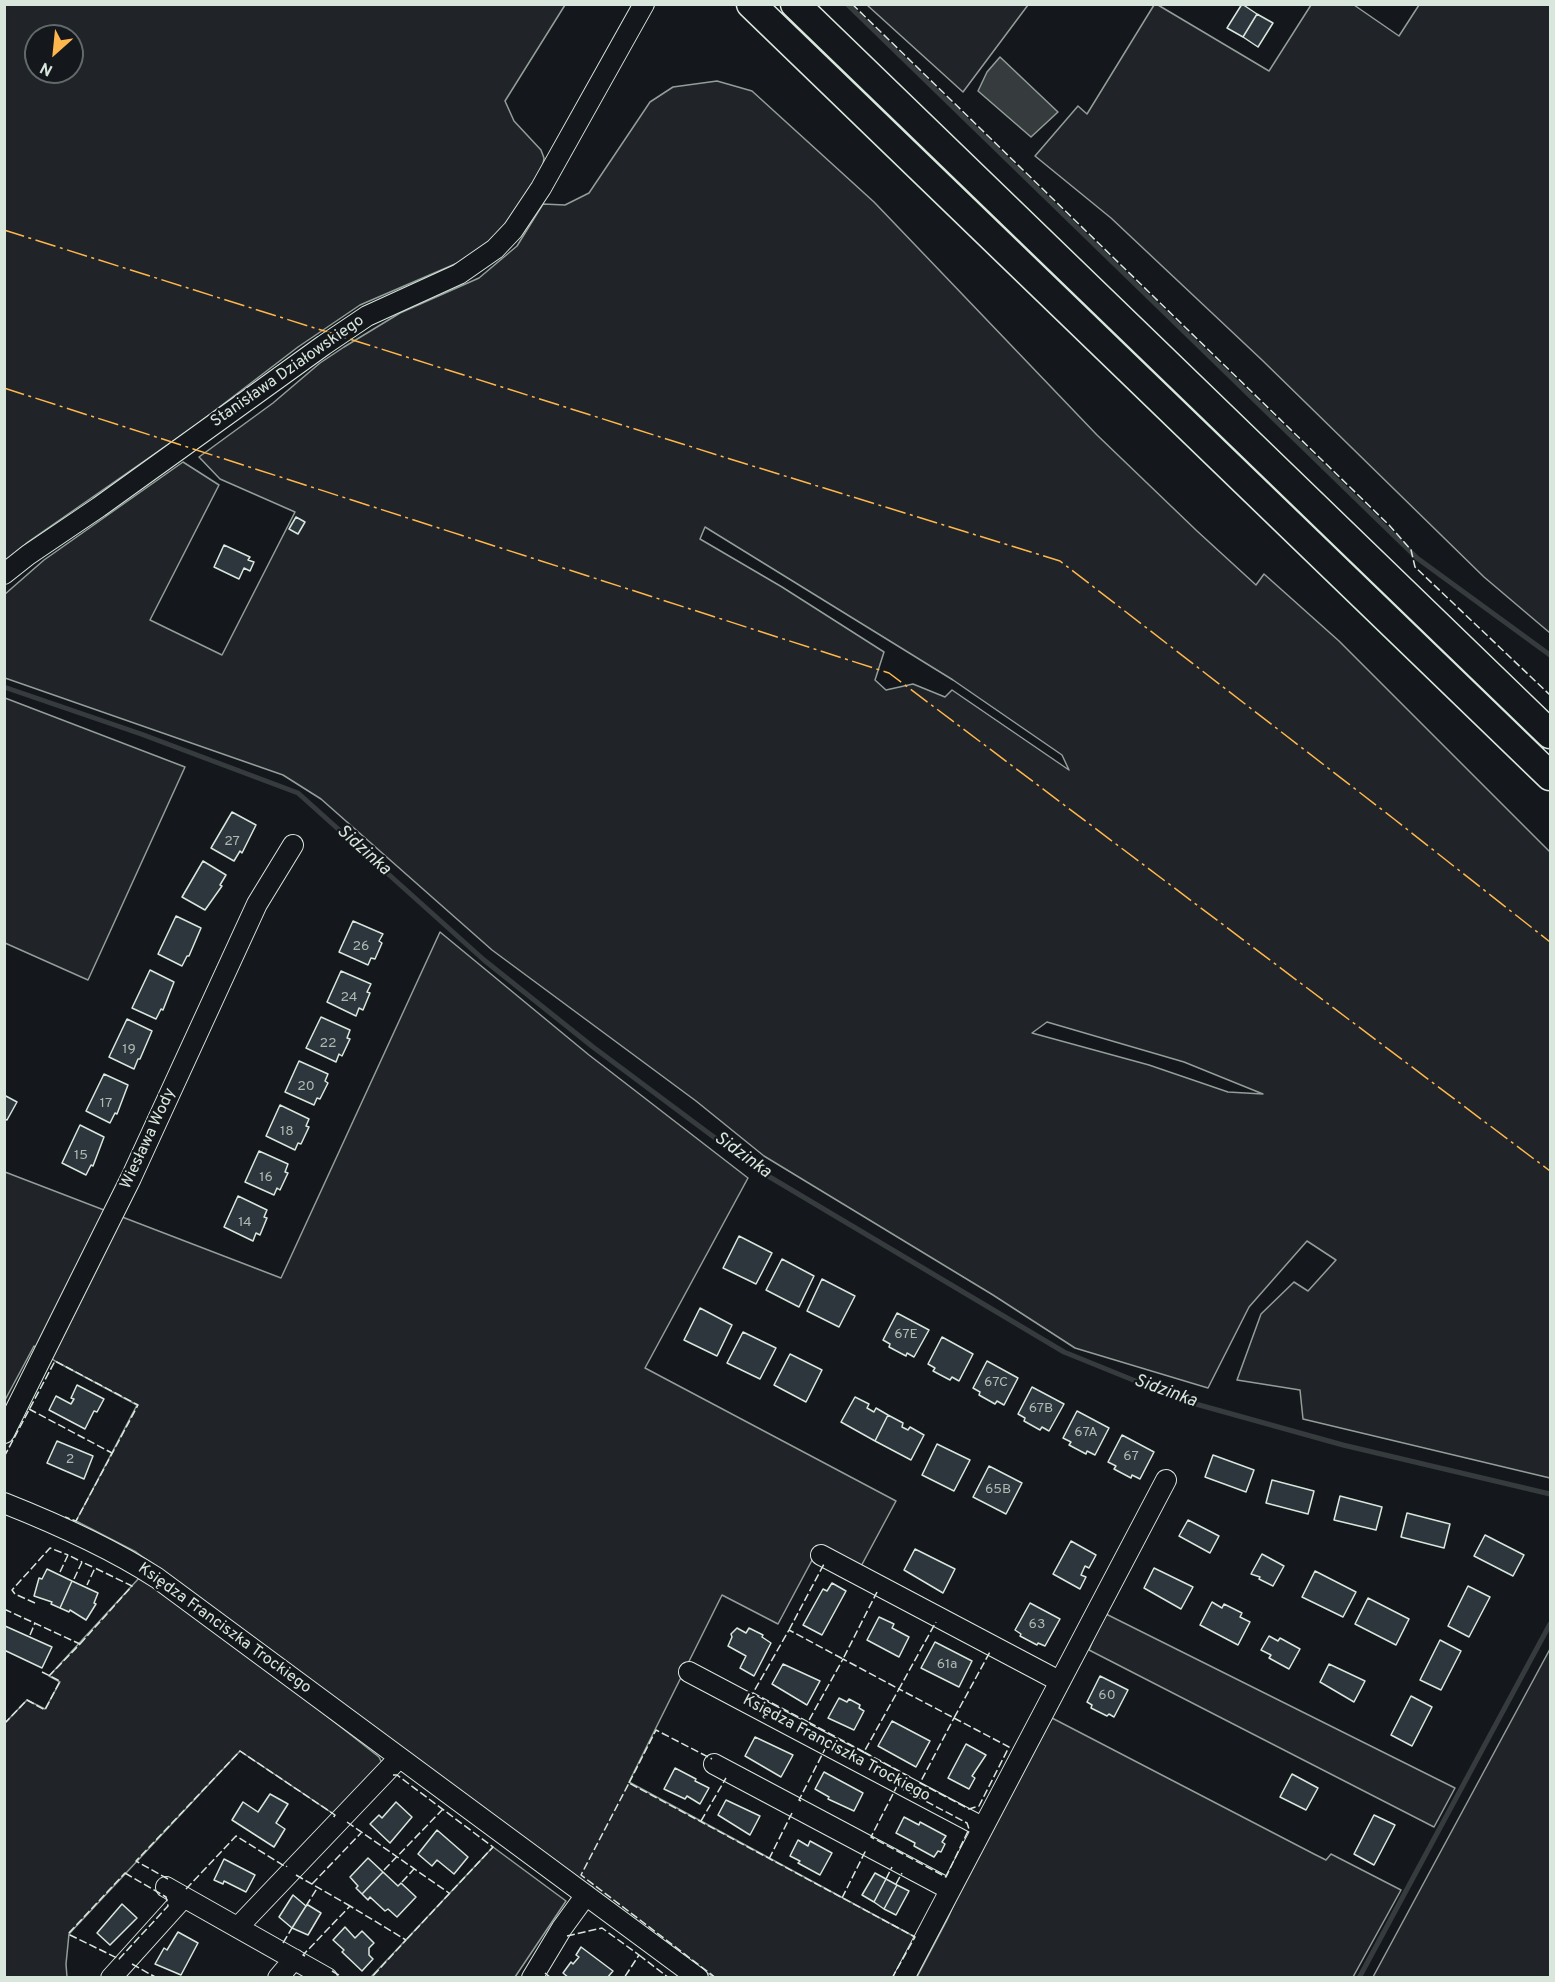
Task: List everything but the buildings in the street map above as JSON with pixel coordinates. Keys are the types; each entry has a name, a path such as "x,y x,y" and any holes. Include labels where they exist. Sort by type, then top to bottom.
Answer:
{"highway":[{"path":"751,4 1551,776"},
{"path":"795,4 1551,734"}],"street":[{"name":"Stanisława Działowskiego","path":"4,574 367,316 459,274 495,249 513,230 541,188 640,13"},
{"name":"Wiesława Wody","path":"4,1433 131,1178 257,904 293,845"},
{"path":"904,1977 1166,1480"},
{"name":"Księdza Franciszka Trockiego","path":"4,1503 62,1526 135,1564 698,1977"},
{"path":"821,1555 1059,1681"},
{"name":"Księdza Franciszka Trockiego","path":"689,1671 982,1827"},
{"path":"238,1927 399,1758"},
{"path":"714,1764 949,1889"},
{"path":"166,1887 327,1977"},
{"path":"532,1977 562,1928 586,1895"},
{"path":"111,1977 184,1897"},
{"path":"278,1977 294,1959"}],"shaded area":[{"path":"4,5 565,5 505,101 514,121 541,150 544,158 542,171 510,219 488,243 469,258 360,305 298,347 196,425 28,542 5,561"},
{"path":"867,5 1028,5 963,92"},
{"path":"1154,5 1158,5 1269,71 1311,5 1354,5 1399,36 1419,5 1550,5 1550,633 1484,577 1262,360 1111,218 1035,156 1078,106 1087,114"},
{"path":"1000,57 1058,112 1031,137 978,91 987,72"},
{"path":"717,81 752,91 874,202 1097,435 1197,531 1256,585 1264,574 1339,641 1550,852 1550,1478 1303,1419 1300,1390 1237,1380 1261,1314 1294,1282 1308,1291 1336,1260 1307,1241 1249,1307 1208,1388 1075,1348 993,1295 764,1156 696,1101 492,950 321,799 283,775 5,678 4,595 44,560 183,462 219,485 150,620 222,655 295,512 220,479 199,457 344,347 400,313 479,278 517,246 543,204 565,205 589,193 650,102 673,87","holes":["705,527 953,680 1062,755 1069,770 952,690 945,697 913,684 886,690 875,680 884,652 782,587 700,539","1047,1022 1184,1062 1263,1094 1228,1092 1149,1065 1032,1033"]},
{"path":"5,698 185,767 88,980 5,943"},
{"path":"440,932 589,1055 748,1178 645,1368 896,1501 859,1570 818,1549 778,1624 722,1595 629,1782 915,1937 893,1977 713,1977 136,1552 76,1521 137,1405 55,1361 34,1346 5,1400 5,1172 281,1278"},
{"path":"140,1577 295,1691 379,1757 383,1765 335,1815 240,1751 69,1934 67,1977 5,1977 4,1724 27,1700 45,1709 60,1682 49,1676"},
{"path":"1104,1613 1455,1788 1434,1827 1089,1650"},
{"path":"1550,1649 1550,1977 1373,1977"},
{"path":"1052,1718 1326,1860 1331,1854 1401,1890 1353,1977 917,1977"},
{"path":"493,1847 566,1901 515,1977 371,1977"}],"waterway":[{"path":"847,4 1417,558 1550,655"},
{"name":"Sidzinka","path":"4,687 141,734 298,793 484,960 593,1047 758,1170 1064,1352 1185,1401 1343,1445 1550,1494"},
{"path":"1359,1978 1550,1624"}],"fence":[{"path":"852,4 1389,525 1411,550 1415,567 1550,695"},
{"path":"4,1457 55,1361 138,1405 76,1521 65,1517"},
{"path":"29,1409 112,1453"},
{"path":"35,1603 15,1594 12,1590 50,1548 68,1555"},
{"path":"60,1572 68,1555 82,1562"},
{"path":"74,1579 82,1562 95,1568"},
{"path":"789,1630 824,1564"},
{"path":"80,1644 132,1586 95,1568 87,1585"},
{"path":"808,1722 753,1693 789,1630 843,1659 877,1592"},
{"path":"4,1609 80,1644 49,1676"},
{"path":"864,1752 808,1722 843,1659 899,1689 936,1622"},
{"path":"30,1635 35,1623"},
{"path":"910,1777 864,1752 899,1689 954,1718 991,1650"},
{"path":"4,1724 27,1700 45,1710 60,1681 42,1672"},
{"path":"954,1718 1009,1747 979,1806 969,1809 920,1783 954,1718"},
{"path":"629,1783 656,1730 712,1759"},
{"path":"801,1801 799,1800 825,1749"},
{"path":"168,1879 136,1861 240,1751 335,1815 333,1818"},
{"path":"393,1775 397,1775 493,1847 406,1940"},
{"path":"701,1821 726,1778"},
{"path":"716,1978 581,1875 629,1783 915,1937 892,1978"},
{"path":"897,1786 967,1823 969,1829 946,1877 871,1837 897,1786"},
{"path":"384,1870 443,1809"},
{"path":"769,1859 792,1813"},
{"path":"347,1822 449,1893"},
{"path":"312,1884 361,1833"},
{"path":"186,1889 236,1836 287,1866"},
{"path":"842,1898 865,1852 867,1853"},
{"path":"886,1879 892,1867"},
{"path":"402,1882 414,1869"},
{"path":"125,1873 166,1897 168,1906 119,1959 68,1934 125,1873"},
{"path":"896,1884 902,1873"},
{"path":"296,1875 350,1906"},
{"path":"306,1906 318,1887"},
{"path":"305,1956 303,1955 350,1906 406,1940 371,1978"},
{"path":"283,1943 292,1928"},
{"path":"567,1936 602,1928 639,1955 624,1978"},
{"path":"639,1955 669,1978"},
{"path":"132,1964 157,1978"},
{"path":"332,1971 344,1978"},
{"path":"545,1973 551,1978"}],"power":[{"path":"4,230 1060,561 1550,942"},
{"path":"4,388 889,673 1550,1171"}]}
